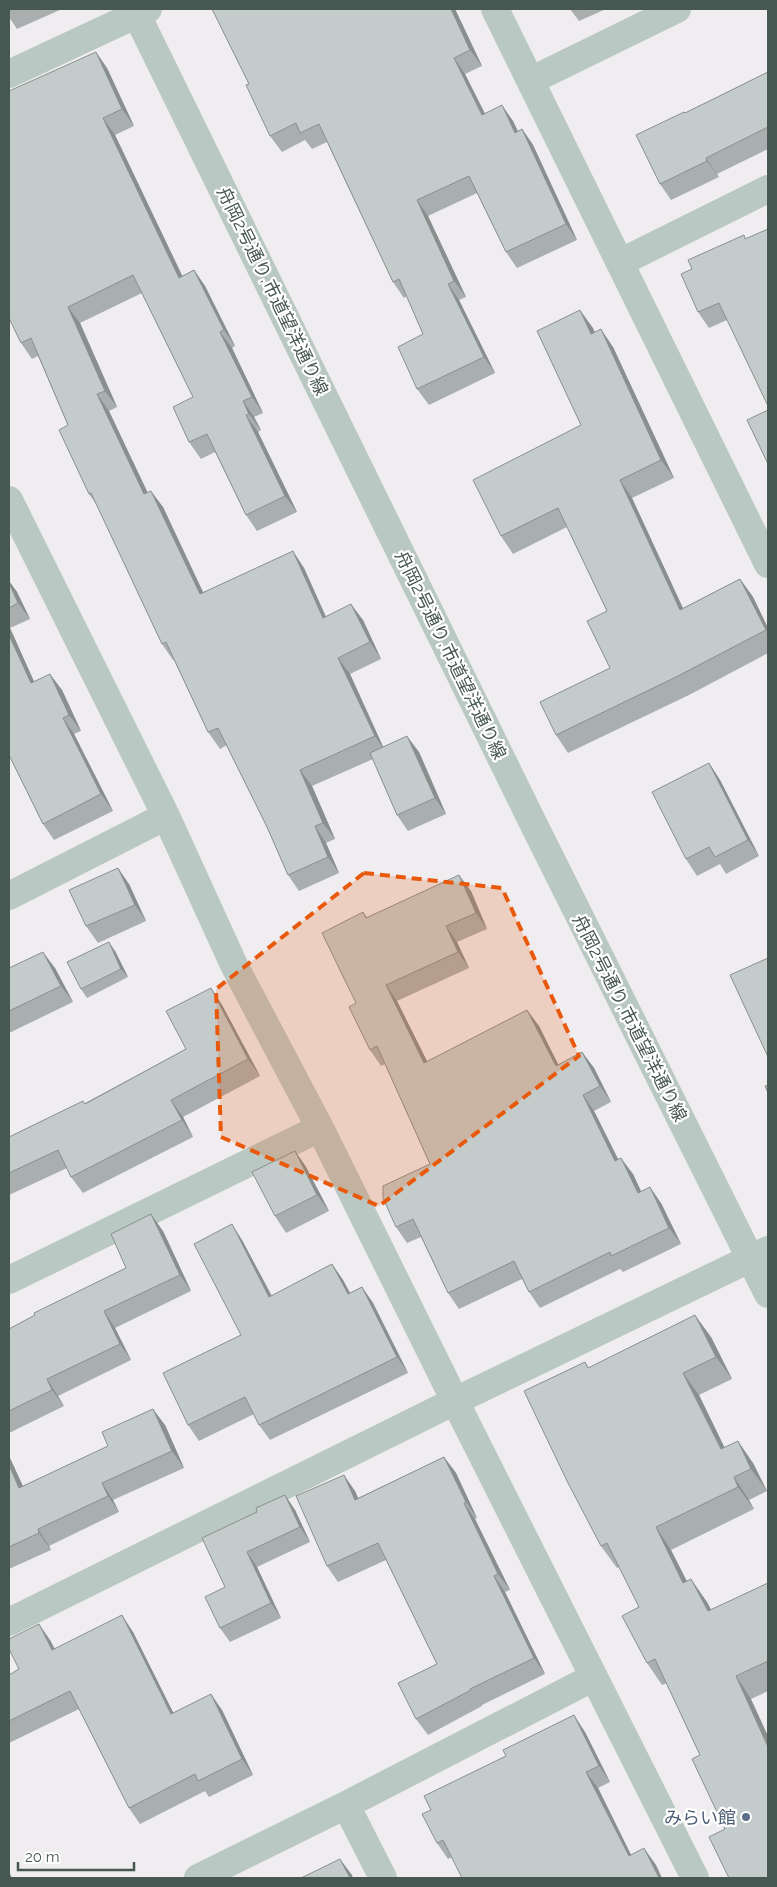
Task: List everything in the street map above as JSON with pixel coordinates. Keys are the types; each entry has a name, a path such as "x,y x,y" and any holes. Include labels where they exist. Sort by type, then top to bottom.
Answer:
{"street":[{"path":"495,9 765,548"},
{"path":"532,80 677,9"},
{"path":"9,74 140,11"},
{"name":"舟岡2号通り,市道望洋通り線","path":"140,11 532,821 759,1254 768,1294"},
{"path":"621,262 768,189"},
{"path":"9,500 166,816 234,965 320,1128 695,1878"},
{"path":"9,896 166,816"},
{"path":"9,1280 320,1128"},
{"path":"9,1622 455,1401 759,1254"},
{"path":"198,1878 346,1805 594,1677"},
{"path":"346,1805 383,1878"}],"highlighted area":[{"path":"364,873 502,888 579,1056 379,1206 221,1137 216,989"}],"building":[{"path":"212,9 451,9 470,50 454,58 482,115 502,105 515,133 522,129 566,224 506,252 469,176 417,200 454,281 448,284 484,357 417,389 398,347 423,334 399,279 393,282 319,124 300,133 296,123 270,136 246,85 249,84"},
{"path":"96,52 122,109 103,118 179,278 194,270 224,330 220,332 252,397 243,401 249,414 246,415 285,496 246,515 207,434 189,442 173,407 193,397 133,275 68,307 105,391 97,394 144,494 151,491 200,594 293,551 323,618 351,604 370,642 338,658 375,736 300,770 323,823 315,826 328,857 288,875 267,827 218,728 208,732 166,642 162,644 91,493 89,494 59,430 68,425 31,338 21,343 9,318 9,91"},
{"path":"768,72 768,127 706,158 707,161 660,184 636,135"},
{"path":"768,229 768,406 719,303 698,312 681,274 692,269 688,260 744,235 745,239"},
{"path":"580,310 591,334 601,329 661,460 620,480 680,610 740,579 766,630 676,677 556,735 540,702 610,668 587,621 607,611 558,508 501,536 473,480 581,425 537,331"},
{"path":"768,410 768,464 747,420"},
{"path":"9,583 18,603 9,608"},
{"path":"9,635 31,683 50,674 69,715 63,718 101,794 43,824 9,755"},
{"path":"407,736 435,798 397,815 370,753"},
{"path":"709,763 748,840 715,857 709,847 686,859 652,792"},
{"path":"118,868 135,905 86,926 69,890"},
{"path":"459,875 476,913 446,926 458,952 386,985 424,1063 527,1010 556,1066 582,1052 600,1086 583,1095 615,1161 621,1158 638,1193 650,1187 669,1228 611,1256 610,1252 529,1292 514,1261 448,1293 413,1219 396,1227 383,1198 383,1186 430,1164 377,1046 370,1050 349,1007 356,1003 322,933 363,912 366,918"},
{"path":"109,942 121,969 81,989 67,962"},
{"path":"43,952 61,986 9,1011 9,968"},
{"path":"768,958 768,1057 730,975"},
{"path":"211,988 248,1059 171,1100 182,1120 71,1177 58,1150 9,1173 9,1137 83,1101 85,1104 186,1049 166,1011"},
{"path":"295,1151 317,1195 275,1216 252,1172"},
{"path":"151,1214 180,1275 104,1311 120,1344 47,1379 52,1390 9,1411 9,1329 35,1315 34,1313 126,1268 111,1234"},
{"path":"232,1224 269,1297 332,1264 348,1294 362,1287 397,1357 259,1425 245,1397 188,1425 163,1373 241,1335 194,1244"},
{"path":"695,1315 716,1357 683,1373 721,1449 738,1441 751,1469 734,1477 738,1487 656,1527 683,1583 691,1579 708,1611 768,1583 768,1661 736,1676 768,1747 768,1878 729,1878 709,1837 725,1829 692,1759 700,1755 655,1659 647,1663 622,1616 639,1607 607,1543 601,1546 568,1483 524,1391 585,1362 588,1368"},
{"path":"153,1409 172,1451 102,1483 108,1496 38,1529 39,1533 9,1547 9,1465 19,1488 108,1446 102,1432"},
{"path":"444,1457 498,1574 494,1576 534,1658 470,1689 416,1719 398,1683 437,1664 378,1543 327,1566 296,1496 344,1475 355,1500"},
{"path":"285,1495 300,1527 247,1552 271,1603 220,1628 205,1597 225,1587 202,1538 257,1512 256,1508"},
{"path":"122,1615 171,1714 211,1694 242,1759 198,1781 195,1774 129,1808 70,1691 9,1721 9,1675 19,1669 9,1649 9,1639 39,1624 52,1650"},
{"path":"574,1715 599,1766 586,1772 629,1856 644,1848 659,1878 462,1878 443,1840 437,1843 422,1814 431,1810 424,1796 506,1756 503,1750"},
{"path":"340,1859 350,1878 301,1878"}],"place":[{"name":"みらい館","path":"746,1817"}]}
